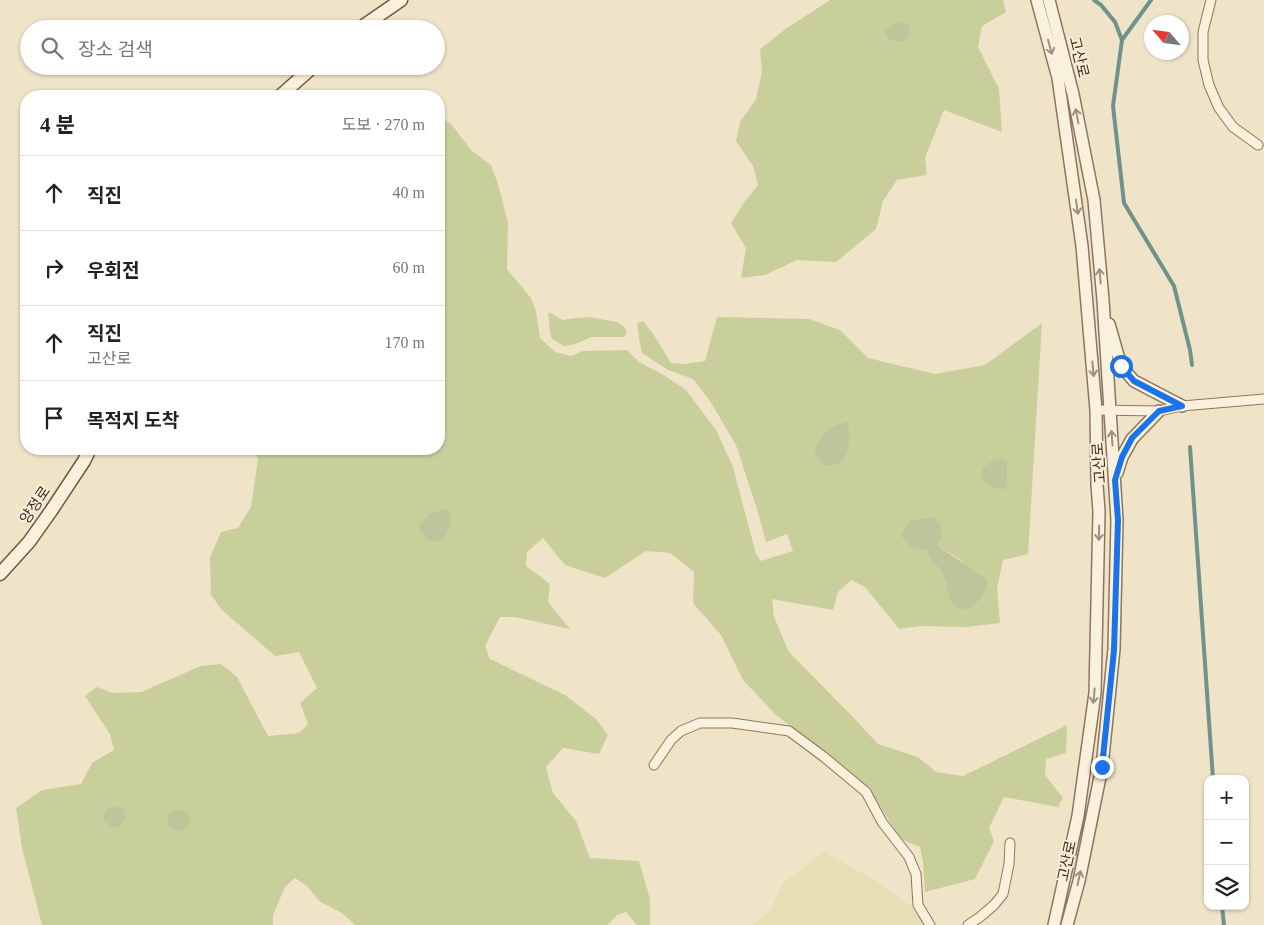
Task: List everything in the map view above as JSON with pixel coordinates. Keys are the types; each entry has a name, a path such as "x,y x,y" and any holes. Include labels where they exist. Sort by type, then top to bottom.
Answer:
{"main road":[{"path":"372,20 401,0"},
{"path":"287,90 304,75"},
{"name":"양정로","path":"0,574 35,534 87,455"}],"street":[{"name":"고산로","path":"1037,0 1058,78 1082,246 1096,410 1099,511 1095,693 1078,816 1054,925"},
{"name":"고산로","path":"1049,0 1073,94 1094,200 1118,520 1114,650 1102,767 1079,881 1067,925"},
{"path":"1211,0 1203,32 1203,60 1209,85 1219,108 1233,128 1258,145"},
{"path":"1102,300 1121,366 1134,381 1182,406"},
{"path":"1096,410 1159,411 1182,406 1264,399"},
{"path":"1115,480 1122,457 1132,438 1159,411"},
{"path":"654,765 671,740 681,731 700,723 732,723 789,731 866,792 882,822 909,857 916,874 918,905 930,925"},
{"path":"968,925 980,917 1003,894 1009,864 1010,842"}],"shaded area":[{"path":"824,852 871,878 914,908 925,925 752,925 770,911 783,883"}],"green space":[{"path":"830,0 1003,0 1006,12 982,26 978,47 999,89 1002,132 944,110 925,158 927,175 897,180 883,201 876,229 836,262 797,260 765,275 741,278 746,248 731,223 758,185 753,166 736,141 740,122 756,99 762,72 760,49 787,28"},
{"path":"900,21 909,25 909,37 903,42 891,40 885,31"},
{"path":"445,120 451,124 472,151 491,165 508,223 507,269 531,298 536,311 540,338 555,352 571,356 583,351 627,350 639,362 686,390 716,430 733,467 756,554 761,561 793,551 787,534 766,542 736,445 710,401 693,379 668,370 642,353 637,323 643,321 671,363 684,364 705,361 717,317 809,319 840,330 868,358 935,374 985,365 1042,323 1028,554 1003,560 997,588 1000,623 967,627 920,626 899,629 865,587 851,580 838,592 833,610 772,599 774,617 789,652 878,744 918,757 936,772 963,776 1067,725 1066,753 1046,759 1045,775 1063,798 1058,807 1004,797 989,828 994,841 975,879 925,892 920,847 901,839 868,788 775,714 743,680 721,635 693,603 694,572 670,553 646,551 605,578 565,565 543,538 527,552 526,566 550,584 548,602 570,629 515,617 500,617 485,646 490,659 565,695 596,719 608,735 599,754 563,748 546,767 553,793 576,821 590,858 639,861 650,899 650,925 637,925 626,912 617,915 608,925 355,925 342,913 319,901 308,887 295,878 285,887 273,915 273,925 42,925 22,848 16,808 42,790 81,784 92,763 114,750 110,734 85,696 97,687 113,693 141,692 201,666 221,664 237,677 268,736 299,733 308,724 300,703 317,688 299,652 275,656 222,610 211,595 210,558 221,532 238,528 251,507 258,459 256,455 445,455","holes":["941,538 938,546 959,559 970,569 980,574 948,596 946,582 940,569 931,562 926,550"]},
{"path":"548,312 563,320 589,317 617,322 624,326 627,333 624,337 591,337 576,344 564,346 552,339"},
{"path":"848,422 848,451 841,461 826,466 819,461 814,451 820,440 831,428"},
{"path":"996,459 1007,460 1007,485 1004,490 989,486 983,481 983,469"},
{"path":"446,509 451,514 450,527 445,537 435,542 427,539 418,528 429,514"},
{"path":"933,517 941,526 941,538 938,546 988,580 981,598 965,610 954,606 948,596 946,582 940,569 931,562 926,550 911,547 901,536 910,521"},
{"path":"113,806 124,809 125,818 120,827 111,827 103,820 106,810"},
{"path":"175,810 187,812 191,818 187,827 180,831 169,827 167,820 169,812"}],"waterway":[{"path":"1094,0 1101,5 1115,22 1122,40 1113,106 1124,203 1174,286 1192,365"},
{"path":"1122,40 1151,0"},
{"path":"1190,447 1213,775"},
{"path":"1222,910 1224,925"}],"route":[{"path":"1102,767 1114,650 1118,520 1115,480 1122,457 1132,438 1159,411 1182,406 1134,381 1121,366"}]}
